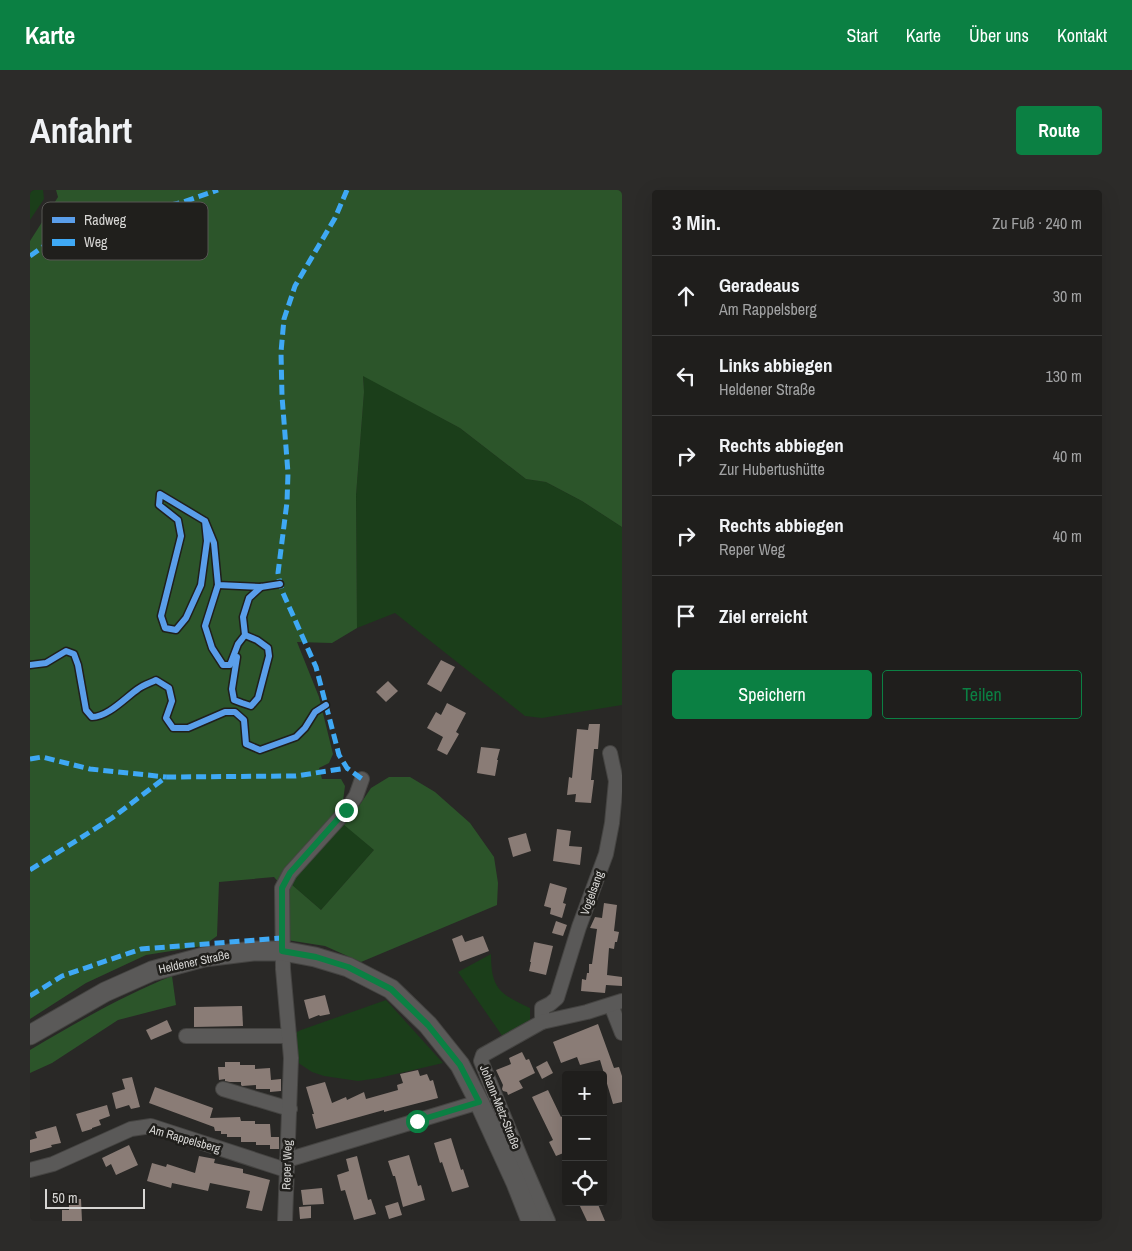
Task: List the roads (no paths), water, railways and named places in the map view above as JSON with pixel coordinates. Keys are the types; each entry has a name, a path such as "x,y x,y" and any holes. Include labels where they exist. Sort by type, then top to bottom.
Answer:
{"main road":[{"name":"Heldener Straße","path":"30,1035 105,992 152,971 204,957 253,951 282,951 316,957 348,967 391,989 428,1025 460,1065 516,1183 531,1221"}],"street":[{"name":"Vogelsang","path":"542,1022 542,1008 558,998 579,927 606,854 612,823 616,780 610,753"},
{"name":"Reper Weg","path":"285,1221 291,1058 282,951 282,888 290,873 346,810 356,796 362,779"},
{"path":"542,1022 616,1003 622,1033"},
{"name":"Johann-Metz-Straße","path":"542,1022 483,1055 480,1061 548,1221"},
{"path":"186,1036 289,1036"},
{"path":"223,1089 290,1109"},
{"path":"287,1165 479,1102"},
{"name":"Am Rappelsberg","path":"30,1170 53,1164 131,1129 151,1126 287,1165"}]}
